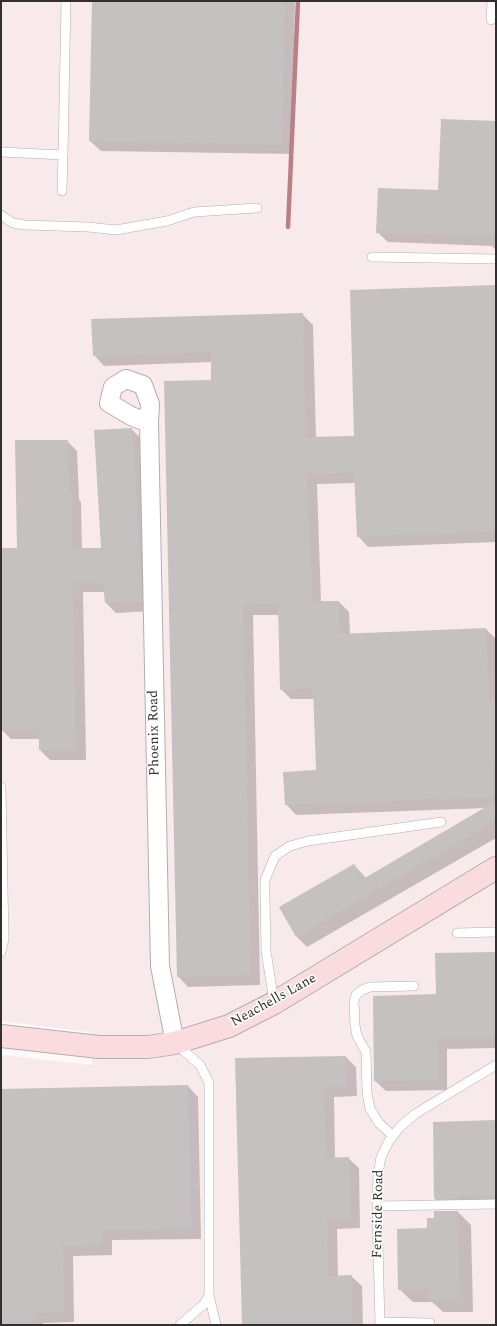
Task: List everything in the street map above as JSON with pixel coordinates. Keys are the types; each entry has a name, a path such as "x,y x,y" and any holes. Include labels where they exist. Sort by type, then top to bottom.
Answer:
{"street":[{"name":"Phoenix Road","path":"148,423 160,966 175,1043"},
{"name":"Neachells Lane","path":"1,1036 99,1047 148,1047 175,1043 229,1026 274,1003 496,868"}],"lane":[{"path":"62,191 66,1"},
{"path":"491,20 492,1"},
{"path":"1,152 62,155"},
{"path":"1,215 13,222 25,225 88,227 116,230 167,221 194,212 257,208"},
{"path":"372,257 496,259"},
{"path":"1,787 4,939 1,952"},
{"path":"274,1003 266,951 265,880 275,856 290,846 308,841 441,822"},
{"path":"457,933 496,932"},
{"path":"393,1136 379,1123 370,1109 367,1093 366,1052 357,1036 354,1002 356,995 362,990 370,987 414,986"},
{"path":"175,1043 200,1065 209,1083 209,1295 216,1325"},
{"name":"Fernside Road","path":"380,1324 377,1206 378,1174 381,1157 393,1136 415,1114 495,1067"},
{"path":"377,1206 496,1204"},
{"path":"180,1325 204,1304 209,1295"},
{"path":"380,1324 430,1323"}],"shaded area":[{"path":"1,1 496,1 496,1325 1,1325 1,1055 92,1065 89,1032 1,1021"}],"building":[{"path":"92,1 285,1 282,145 89,141"},
{"path":"441,119 496,121 496,236 376,233 378,188 438,190"},
{"path":"496,285 496,532 357,537 354,472 307,474 312,601 339,601 340,634 486,628 489,699 496,699 496,765 492,765 493,797 285,805 283,772 316,770 313,688 280,690 278,604 243,605 251,975 177,977 164,381 211,380 211,352 93,356 91,319 303,313 306,437 354,436 350,290"},
{"path":"132,428 142,601 105,603 103,583 73,582 76,750 39,750 39,729 1,729 1,548 17,548 15,440 68,440 69,491 72,491 73,548 101,548 94,430"},
{"path":"496,801 496,821 296,937 279,907 354,864 363,879"},
{"path":"496,952 496,1038 437,1039 438,1080 374,1081 373,996 436,994 435,953"},
{"path":"346,1056 347,1087 324,1087 326,1158 349,1157 350,1218 327,1219 328,1276 352,1275 353,1325 242,1325 235,1058"},
{"path":"188,1085 191,1229 102,1230 102,1245 63,1246 64,1312 33,1313 33,1325 1,1325 1,1089"},
{"path":"496,1120 496,1195 458,1195 458,1199 434,1199 433,1122"},
{"path":"434,1211 458,1211 460,1299 428,1299 428,1289 398,1290 397,1229 427,1228 427,1218 434,1218"}],"waterway":[{"path":"288,227 298,1"}]}
